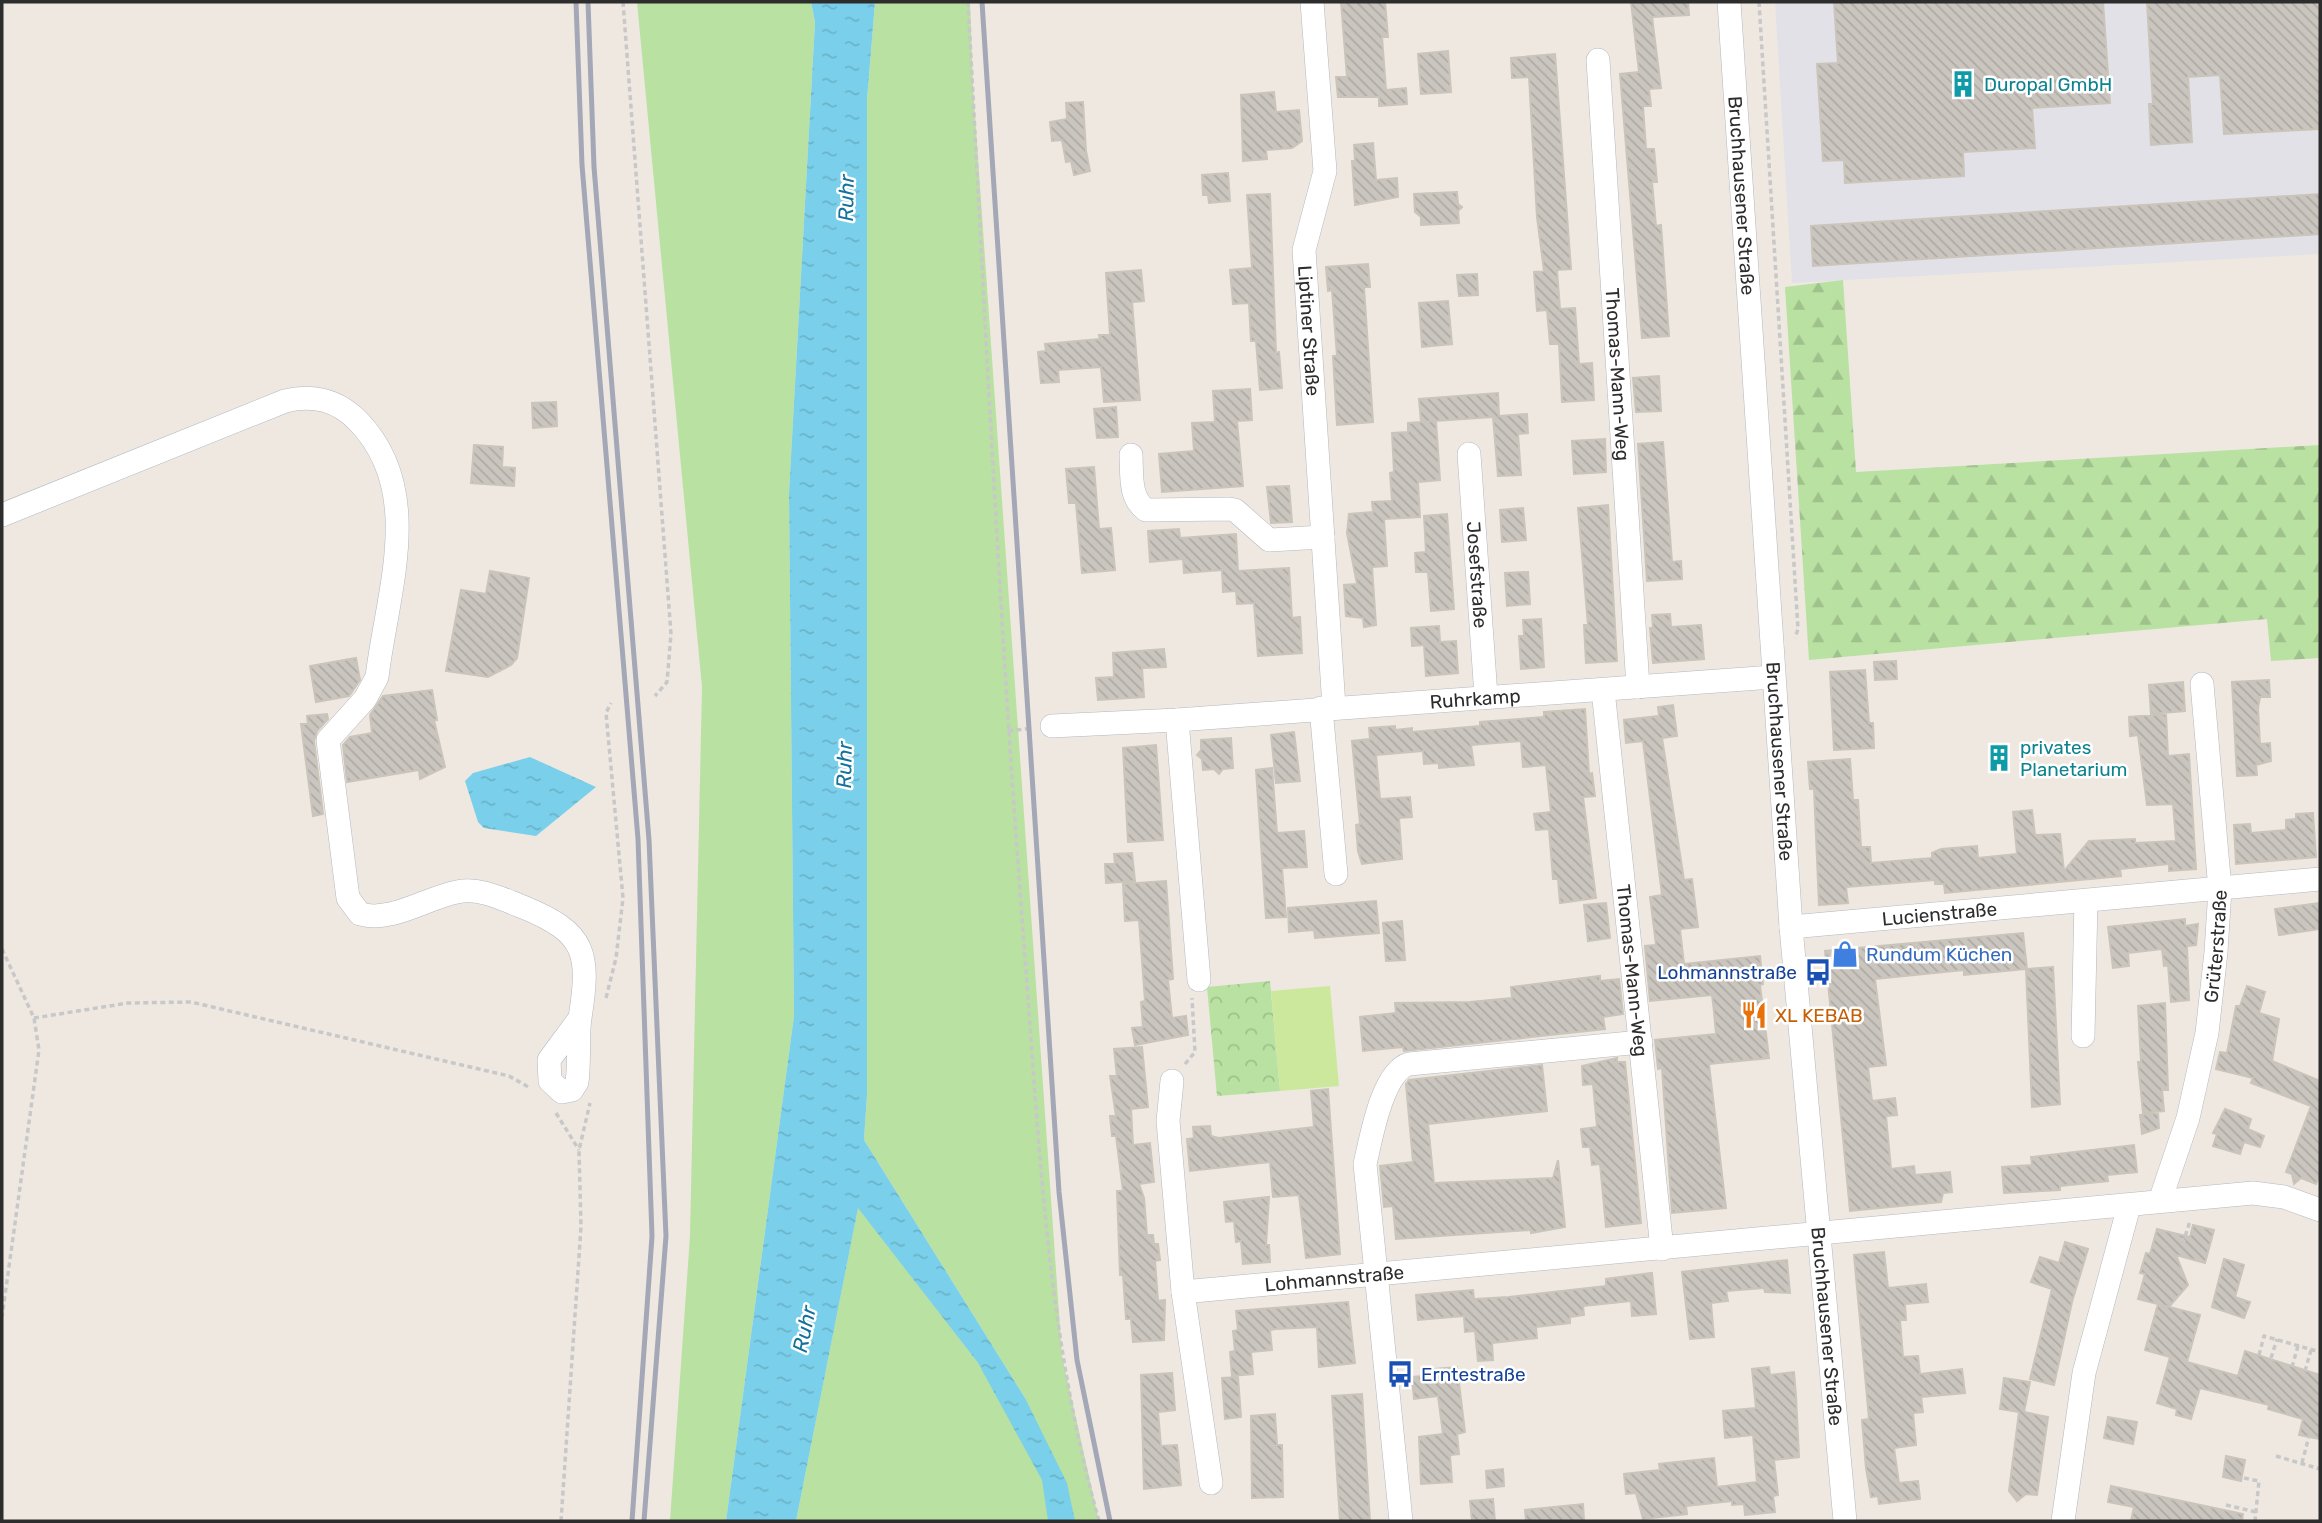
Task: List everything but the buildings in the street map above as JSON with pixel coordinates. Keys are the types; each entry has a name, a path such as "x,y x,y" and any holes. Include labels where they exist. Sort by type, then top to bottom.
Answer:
{"street":[{"name":"Liptiner Straße","path":"1312,2 1325,171 1304,250 1323,537 1336,874"},
{"name":"Bruchhausener Straße","path":"1729,2 1791,927 1845,1521"},
{"name":"Thomas-Mann-Weg","path":"1598,60 1638,687"},
{"path":"2,515 285,401 299,397 324,399 351,415 366,430 388,466 398,513 377,677 365,699 328,740 348,898 360,914 380,916 437,897 472,891 500,898 558,924 576,939 584,955 586,991 580,1018"},
{"name":"Josefstraße","path":"1469,454 1486,696"},
{"path":"1130,455 1134,492 1146,510 1229,509 1235,510 1269,540 1323,537"},
{"name":"Ruhrkamp","path":"1052,726 1177,720 1773,677"},
{"name":"Grüterstraße","path":"2160,1201 2188,1118 2207,1033 2220,889 2202,684"},
{"name":"Thomas-Mann-Weg","path":"1603,690 1662,1249"},
{"path":"1177,720 1199,980"},
{"name":"Lucienstraße","path":"1791,927 2320,878"},
{"path":"2083,1036 2087,901"},
{"path":"1401,1521 1365,1164 1378,1110 1396,1072 1409,1064 1641,1042"},
{"path":"1172,1081 1168,1121 1183,1292 1211,1483"},
{"name":"Lohmannstraße","path":"1183,1292 1817,1236 2253,1193 2284,1197 2320,1210"},
{"path":"2063,1521 2084,1373 2129,1206"}],"path":[{"path":"623,2 671,634 667,682 655,696"},
{"path":"968,2 1008,731 1039,1173 1062,1356 1099,1521"},
{"path":"1759,2 1798,629 1794,642"},
{"path":"604,1005 616,958 623,898 606,713 611,703"},
{"path":"2,949 34,1018 38,1066 2,1317"},
{"path":"1172,1081 1195,1052 1192,996 1199,980"},
{"path":"34,1018 128,1003 191,1002 509,1076 538,1094"},
{"path":"561,1521 580,1227 579,1150 592,1096"},
{"path":"550,1105 563,1120 579,1150"},
{"path":"2259,1355 2264,1336 2320,1352"},
{"path":"2271,1358 2277,1339"},
{"path":"2292,1367 2298,1346"},
{"path":"2305,1371 2311,1350"},
{"path":"2302,1463 2309,1436"},
{"path":"2276,1456 2320,1469"},
{"path":"2244,1478 2259,1481 2255,1521"},
{"path":"2226,1505 2256,1512"}],"shaded area":[{"path":"1775,2 2320,2 2320,254 1792,283"}],"green space":[{"path":"637,2 811,2 815,22 789,493 794,1016 726,1521 670,1521 690,1236 702,687"},
{"path":"875,2 970,2 973,87 1062,1356 1099,1521 796,1521 858,1207 978,1363 1010,1417 1025,1398 864,1140 867,1095 867,100"},
{"path":"1843,280 1856,472 2320,445 2320,658 2271,661 2267,619 1809,660 1785,287"},
{"path":"1270,981 1280,1091 1217,1096 1207,987"},
{"path":"1330,986 1339,1086 1280,1091 1271,991"}],"water":[{"name":"Ruhr","path":"811,2 875,2 867,100 867,1095 864,1140 1025,1398 1067,1483 1075,1521 1048,1521 1042,1480 978,1363 858,1208 796,1521 726,1521 794,1016 789,493 815,22"},
{"path":"530,757 596,787 536,836 484,828 478,822 465,781 473,773"}],"railway":[{"path":"576,2 582,165 638,839 652,1236 632,1521"},
{"path":"588,2 594,167 649,840 666,1236 644,1521"},
{"path":"982,2 1059,1192 1077,1360 1110,1521"}],"place":[{"name":"Duropal GmbH","path":"1963,84"},
{"name":"privates Planetarium","path":"1999,758"},
{"name":"Rundum Küchen","path":"1845,954"},
{"name":"Lohmannstraße","path":"1818,972"},
{"name":"XL KEBAB","path":"1754,1015"},
{"name":"Erntestraße","path":"1400,1374"}]}
